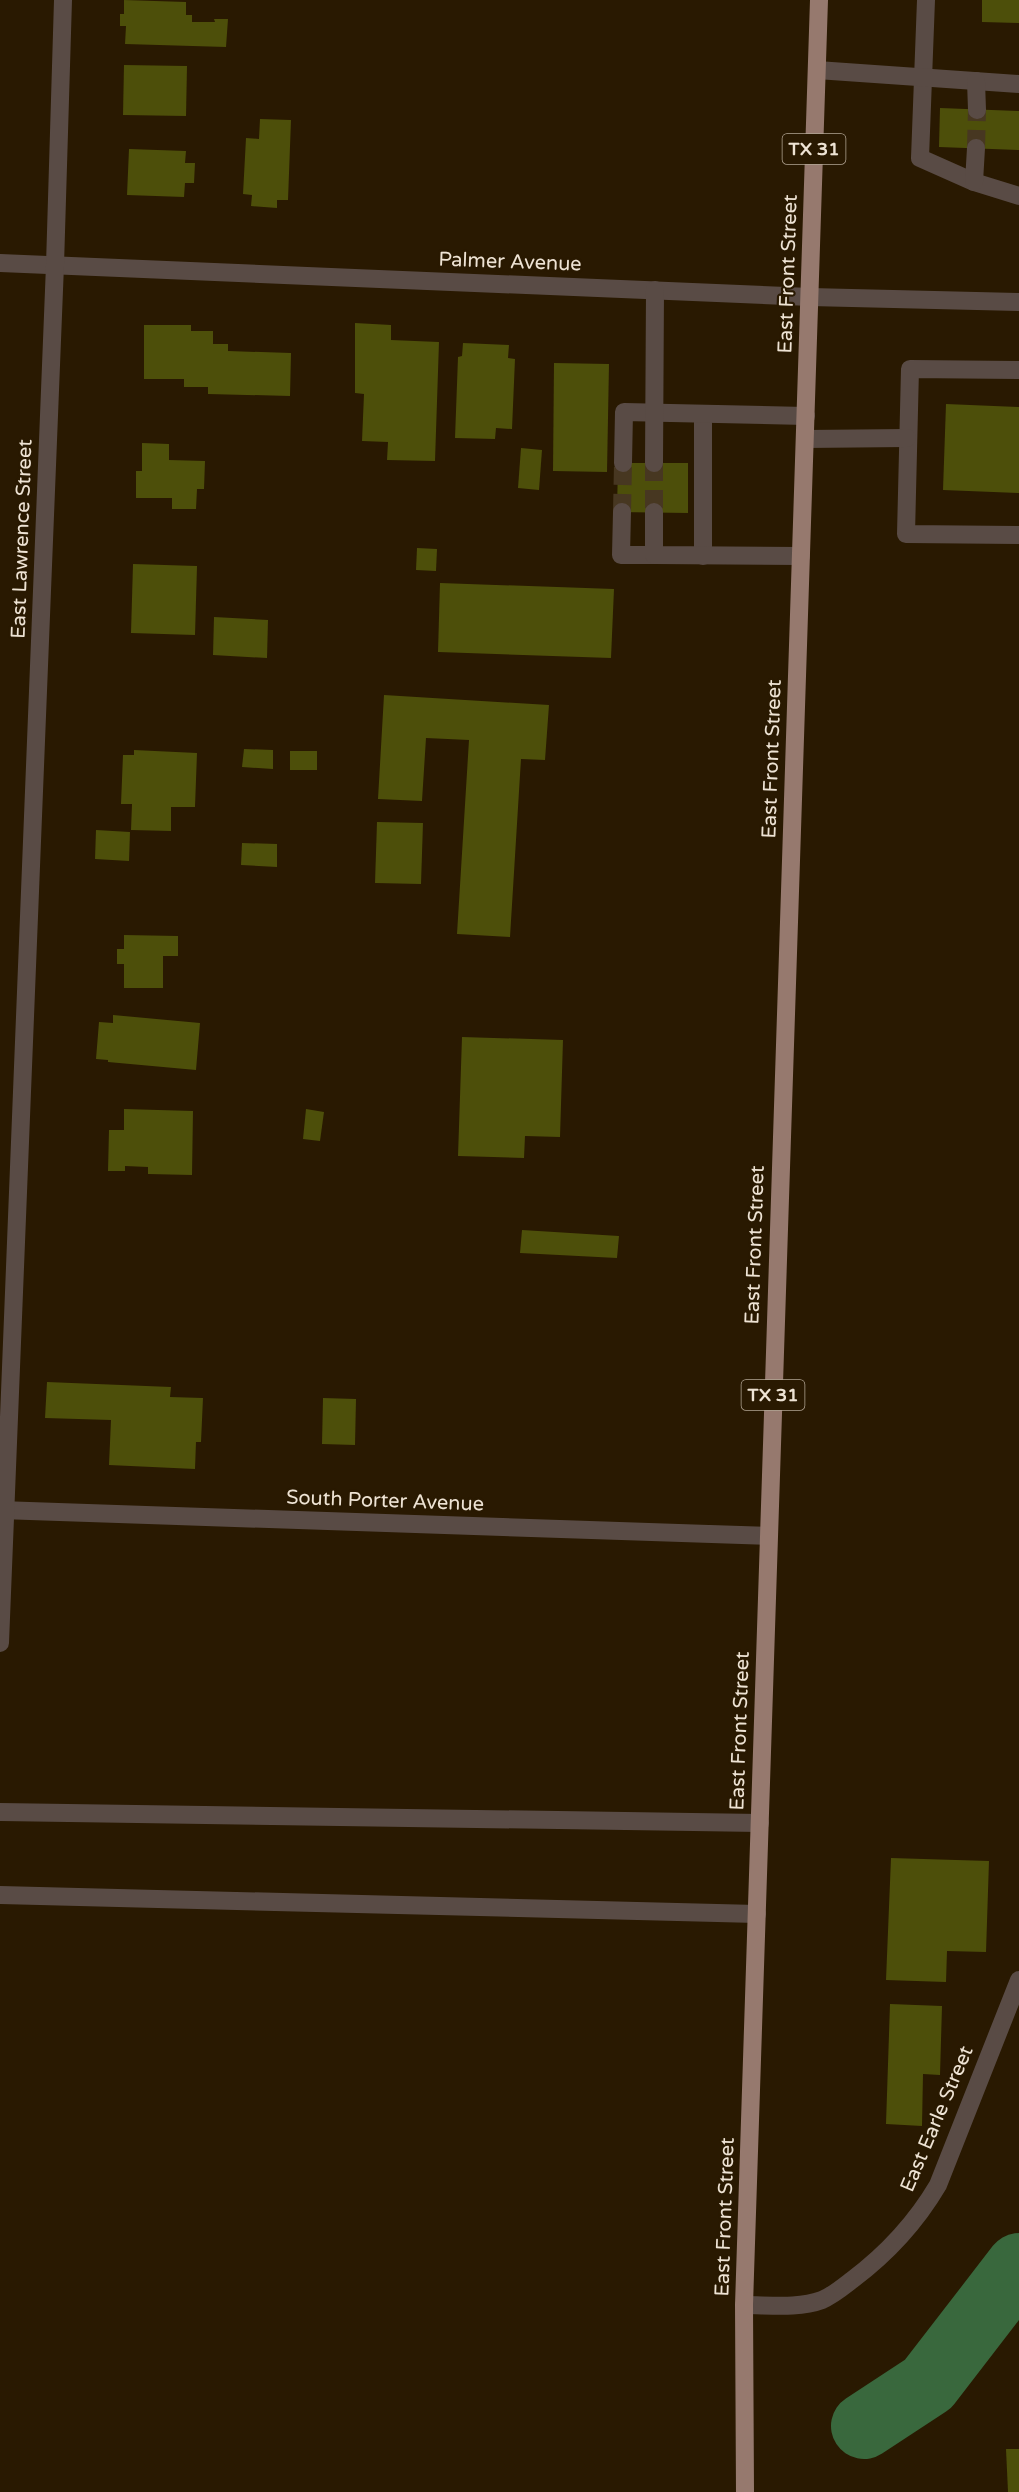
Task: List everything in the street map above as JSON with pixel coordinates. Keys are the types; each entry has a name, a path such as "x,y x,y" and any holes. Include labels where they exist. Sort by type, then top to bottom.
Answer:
{"main road":[{"name":"East Front Street","path":"745,2492 744,2305 819,0"}],"street":[{"name":"East Lawrence Street","path":"0,1643 3,1510 55,265 63,0"},
{"path":"926,0 920,158 974,182 1019,196"},
{"path":"817,70 1019,84"},
{"path":"976,81 977,110"},
{"path":"974,182 976,148"},
{"name":"Palmer Avenue","path":"0,263 810,297 1019,302"},
{"path":"654,463 655,290"},
{"path":"1019,370 910,369 906,534 1019,535"},
{"path":"623,463 624,412 806,416"},
{"path":"703,414 703,556"},
{"path":"805,439 907,438"},
{"path":"622,512 621,555 801,556"},
{"path":"654,512 654,555"},
{"name":"South Porter Avenue","path":"3,1510 768,1536"},
{"path":"0,1812 760,1823"},
{"path":"0,1895 757,1914"},
{"name":"East Earle Street","path":"744,2305 802,2305 822,2300 842,2288 883,2255 921,2214 938,2185 1019,1980"}],"building":[{"path":"124,0 186,2 186,15 192,15 192,22 215,22 214,19 228,19 226,47 125,44 126,26 120,26 120,14 124,14"},
{"path":"982,0 1019,0 1019,23 982,22"},
{"path":"124,65 187,66 186,116 123,115"},
{"path":"940,108 1019,111 1019,150 939,147"},
{"path":"260,119 291,120 288,200 277,200 277,208 251,206 252,195 243,194 246,138 259,139"},
{"path":"129,149 186,151 185,163 195,163 194,183 185,183 184,197 127,195"},
{"path":"355,323 391,325 391,340 439,342 435,461 387,460 388,442 362,441 364,394 355,393"},
{"path":"144,325 191,325 191,331 213,331 213,344 228,344 228,351 291,353 290,396 208,394 208,387 184,387 184,379 144,379"},
{"path":"463,343 509,345 508,358 515,359 512,429 496,428 495,439 455,438 458,357 462,356"},
{"path":"554,363 609,364 607,472 553,471"},
{"path":"946,404 1019,407 1019,493 943,490"},
{"path":"142,443 169,444 169,460 205,461 204,489 197,489 196,509 172,509 172,498 136,498 136,471 142,471"},
{"path":"521,448 542,450 539,490 518,488"},
{"path":"618,463 688,463 688,513 617,512"},
{"path":"417,548 437,549 436,571 416,570"},
{"path":"133,564 197,566 195,635 131,633"},
{"path":"440,583 614,589 611,658 438,652"},
{"path":"214,617 268,620 267,658 213,655"},
{"path":"384,695 549,705 545,760 521,759 510,937 457,934 469,740 426,738 422,801 378,799"},
{"path":"244,749 273,750 273,769 242,767"},
{"path":"134,750 197,753 195,807 171,807 171,831 131,830 132,804 121,804 123,755 134,755"},
{"path":"290,751 317,751 317,770 290,770"},
{"path":"377,822 423,823 421,884 375,883"},
{"path":"96,830 130,832 129,861 95,859"},
{"path":"242,843 277,844 277,867 241,865"},
{"path":"124,935 178,936 178,956 163,956 163,988 124,988 124,964 117,964 117,949 124,949"},
{"path":"113,1015 200,1023 196,1070 96,1059 99,1022 113,1023"},
{"path":"462,1037 563,1040 560,1137 525,1136 524,1158 458,1156"},
{"path":"124,1109 193,1111 192,1175 148,1174 148,1167 125,1166 125,1171 108,1171 109,1130 124,1130"},
{"path":"306,1109 324,1112 320,1141 303,1139"},
{"path":"522,1230 619,1236 617,1258 520,1253"},
{"path":"47,1382 171,1387 170,1397 203,1398 201,1442 196,1442 195,1469 109,1465 111,1420 45,1418"},
{"path":"323,1398 356,1399 355,1445 322,1444"},
{"path":"891,1858 989,1861 986,1952 947,1951 946,1982 886,1980"},
{"path":"890,2004 942,2006 940,2075 923,2074 922,2126 886,2124"},
{"path":"1006,2449 1019,2449 1019,2492 1008,2492"}],"waterway":[{"path":"864,2426 928,2384 1019,2266"}],"tunnel":[{"path":"976,148 977,110"},
{"path":"622,512 623,463"},
{"path":"654,463 654,512"}]}
